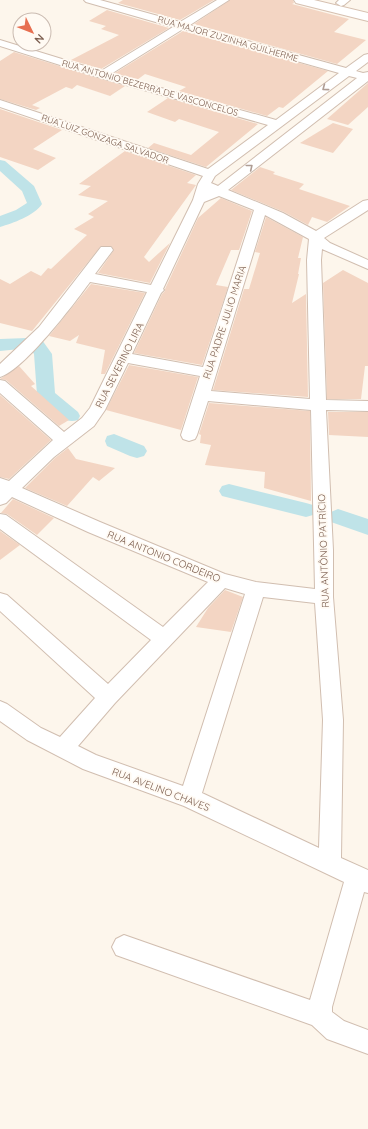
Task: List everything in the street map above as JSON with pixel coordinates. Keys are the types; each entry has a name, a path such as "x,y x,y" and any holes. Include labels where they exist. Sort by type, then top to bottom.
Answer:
{"main road":[{"path":"300,0 368,17"},
{"path":"328,0 343,2 368,10"}],"street":[{"name":"RUA MAJOR ZUZINHA GUILHERME","path":"89,0 367,77"},
{"path":"102,75 224,0"},
{"name":"RUA ANTONIO BEZERRA DE VASCONCELOS","path":"0,43 12,47"},
{"path":"0,55 12,49"},
{"name":"RUA ANTONIO BEZERRA DE VASCONCELOS","path":"28,52 102,75 277,124"},
{"path":"207,179 277,124 368,57"},
{"path":"199,200 219,191 367,77"},
{"name":"RUA LUIZ GONZAGA SALVADOR","path":"0,103 207,179 219,191 288,221 316,237 329,248 368,265"},
{"name":"RUA SEVERINO LIRA","path":"3,490 88,422 97,410 199,200 207,179"},
{"path":"316,237 368,204"},
{"name":"RUA PADRE JULIO MARIA","path":"189,435 261,209"},
{"name":"RUA ANTÔNIO PATRÍCIO","path":"316,237 314,260 324,550 324,597 333,720 330,865"},
{"path":"0,372 18,357 47,328 106,250"},
{"path":"86,277 156,290"},
{"path":"124,357 208,373"},
{"path":"0,385 64,441"},
{"path":"201,395 319,405 368,406"},
{"name":"RUA ANTONIO CORDEIRO","path":"3,490 221,580 256,589 324,597"},
{"path":"0,520 165,639"},
{"path":"63,748 108,697 221,580"},
{"path":"190,798 256,589"},
{"path":"0,600 108,697"},
{"name":"RUA AVELINO CHAVES","path":"0,710 34,734 90,762 190,798 363,880"},
{"path":"363,880 320,1007 320,1016 326,1025 339,1032 368,1042"},
{"path":"124,947 320,1016"}],"building":[{"path":"123,0 214,0 180,20 118,3"},
{"path":"230,0 293,0 294,3 292,4 349,19 334,32 366,40 337,64 194,24"},
{"path":"107,10 169,28 101,69 71,60 119,35 101,29 106,26 89,21"},
{"path":"183,31 328,71 283,108 279,107 267,116 179,91 186,87 145,74 137,80 115,73"},
{"path":"14,52 125,86 110,96 77,85 72,89 66,87 32,105 40,108 36,110 0,99 0,61"},
{"path":"368,83 368,107 348,125 327,119"},
{"path":"168,98 258,124 206,167 148,148 154,143 191,155 219,132 179,119 175,122 147,112"},
{"path":"0,109 62,130 33,149 56,158 38,170 0,157"},
{"path":"333,123 353,129 333,153 300,143"},
{"path":"125,151 196,175 187,183 196,185 144,257 149,262 170,243 150,283 98,273 114,250 111,246 101,246 32,331 0,323 0,279 10,284 31,271 41,276 48,268 51,269 87,235 74,229 94,217 88,214 108,201 78,195 91,186 79,184"},
{"path":"260,167 275,172 273,174 304,184 299,189 350,206 327,222 312,217 308,225 284,212 231,190"},
{"path":"221,198 252,211 239,250 231,250 216,285 228,287 202,365 134,353 162,294 165,291 198,218"},
{"path":"266,217 303,237 298,258 301,258 299,274 292,303 306,294 308,397 213,390 244,289 249,289 260,253 255,252"},
{"path":"343,270 368,283 368,366 365,366 361,399 327,399 323,283"},
{"path":"91,284 145,293 105,374 101,374 105,350 76,343 79,335 70,341 49,336"},
{"path":"129,365 198,377 181,430 106,410"},
{"path":"19,366 35,384 31,386 69,420 59,426 6,380 0,379"},
{"path":"0,395 51,440 9,479 0,477"},
{"path":"209,403 310,411 311,501 264,488 265,472 205,465 211,445 200,443 201,435 199,434"},
{"path":"328,412 368,412 368,437 329,435"},
{"path":"68,448 76,459 115,468 99,481 93,477 67,506 25,488 55,458"},
{"path":"13,499 54,518 37,535 7,514 1,513"},
{"path":"0,531 20,545 0,560"},
{"path":"225,590 243,597 231,632 196,627 208,608"}],"waterway":[{"path":"0,164 29,189 35,204 21,213 0,222"},
{"path":"0,345 27,343"},
{"path":"36,344 43,354 46,395 71,416"},
{"path":"114,441 137,451"},
{"path":"229,491 306,510"},
{"path":"338,517 368,527"}]}
